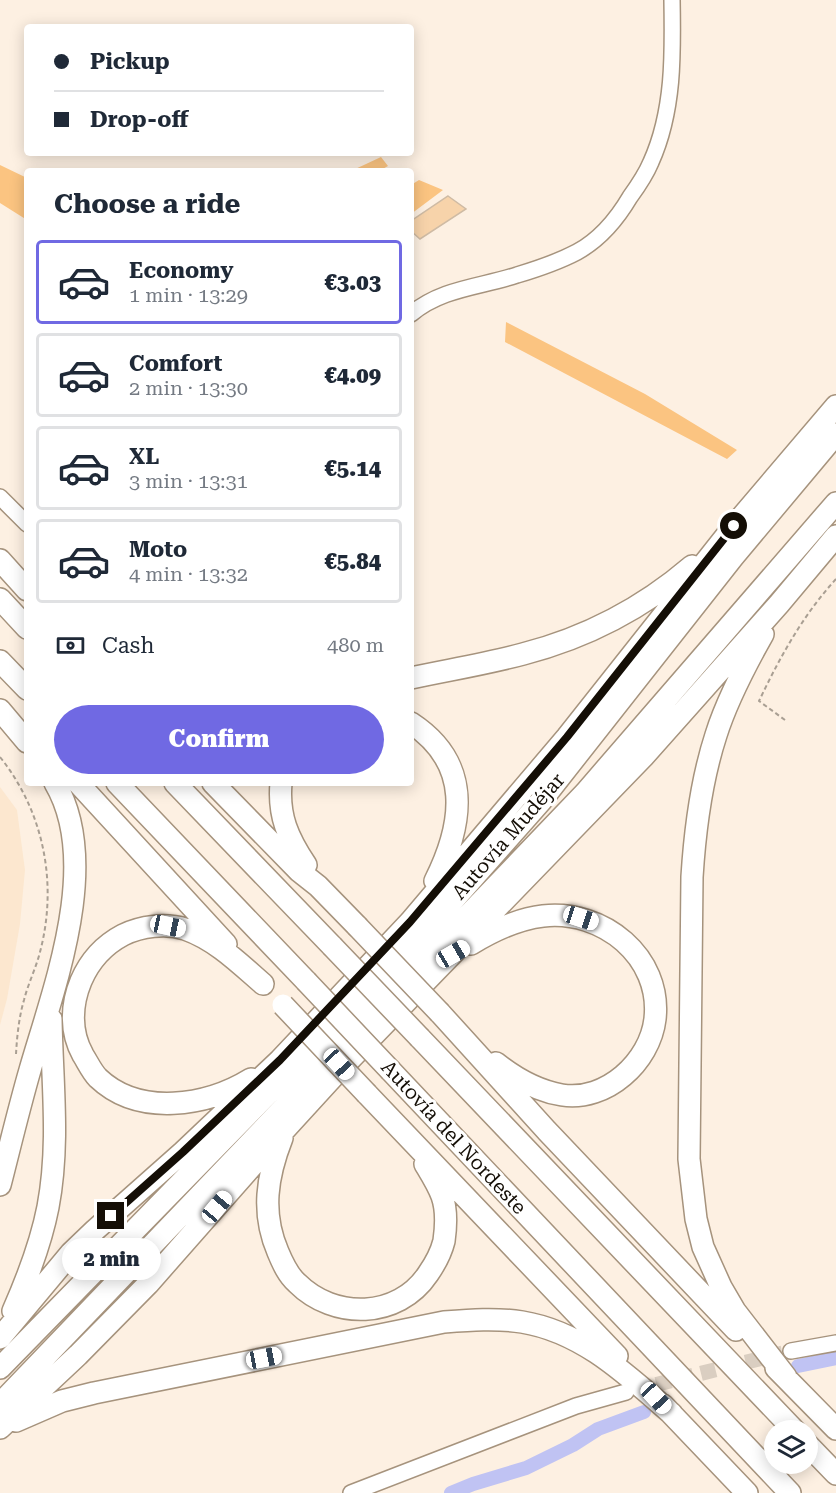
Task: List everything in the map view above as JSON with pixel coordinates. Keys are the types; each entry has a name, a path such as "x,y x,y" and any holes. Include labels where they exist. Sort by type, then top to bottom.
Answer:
{"highway":[{"path":"1,1337 48,1279 95,1230 192,1144 280,1060 410,922 567,737 734,526 836,406"},
{"name":"Autovía Mudéjar","path":"0,1368 418,940 541,801 733,557 836,434"},
{"name":"Autovía Mudéjar","path":"0,1404 585,793 836,503"},
{"path":"414,677 523,654 564,641 613,621 645,602 685,573 734,526"},
{"path":"0,1429 141,1292 286,1128 643,757 836,536"},
{"path":"0,560 24,585"},
{"path":"0,599 24,625"},
{"path":"779,604 728,704 716,734 700,799 692,878 689,1159 696,1219 711,1268 735,1311 786,1377"},
{"path":"0,660 24,686"},
{"path":"0,698 24,724"},
{"path":"0,710 24,738"},
{"path":"410,922 444,864 456,828 458,810 456,783 447,760 429,736 414,725"},
{"path":"0,1185 25,1085 50,1000 70,914 76,858 70,819 56,786"},
{"path":"81,786 263,984 747,1493"},
{"name":"Autovía del Nordeste","path":"120,786 790,1493"},
{"path":"178,786 785,1420"},
{"path":"216,786 299,872 318,886 357,926 600,1187 754,1348 786,1377 836,1429"},
{"path":"281,786 281,806 288,836 318,886"},
{"path":"446,1019 502,1068 520,1079 549,1092 577,1095 602,1089 624,1075 647,1045 655,1019 651,984 640,959 611,931 588,920 566,916 545,916 524,920 490,932 453,954"},
{"path":"263,984 219,946 184,929 168,926 149,927 129,932 103,949 85,973 74,1005 75,1036 80,1049 98,1077 112,1089 158,1104 197,1100 229,1090 245,1083 280,1060"},
{"path":"1,1337 32,1265 48,1206 55,1137 50,1000"},
{"path":"286,1128 274,1157 268,1187 267,1215 271,1234 286,1269 295,1282 321,1301 350,1310 378,1308 405,1297 420,1285 436,1263 442,1247 446,1216 443,1198 405,1133"},
{"path":"0,1429 32,1412 94,1393 444,1322 498,1319 532,1324 574,1338 619,1367 672,1414"},
{"path":"818,1455 836,1474"}],"street":[{"path":"414,312 422,305 456,290 548,265 578,251 605,231 623,209 651,161 667,112 672,46 672,0"},
{"path":"0,497 24,521"},
{"path":"791,1351 836,1343"},
{"path":"351,1493 576,1406 626,1392"}],"path":[{"path":"785,720 759,701 780,656 815,602 836,579"},
{"path":"0,757 18,783 39,829 48,879 48,899 41,950 22,1008 17,1041 17,1062"}],"shaded area":[{"path":"381,157 388,166 384,168 357,168"},
{"path":"0,165 24,177 24,218 0,203"},
{"path":"419,180 443,190 414,212 414,183"},
{"path":"506,322 645,394 737,450 727,459 505,342"},
{"path":"0,787 17,810 25,870 20,924 7,999 0,1025"}],"building":[{"path":"448,196 466,209 420,239 414,234 414,219"}],"waterway":[{"path":"798,1366 836,1358"},
{"path":"451,1493 526,1468 573,1445 598,1429 644,1412"}],"tunnel":[{"path":"634,1390 791,1351"}],"route":[{"path":"111,1216 217,1121 280,1060 410,922 567,737 734,526"}]}
